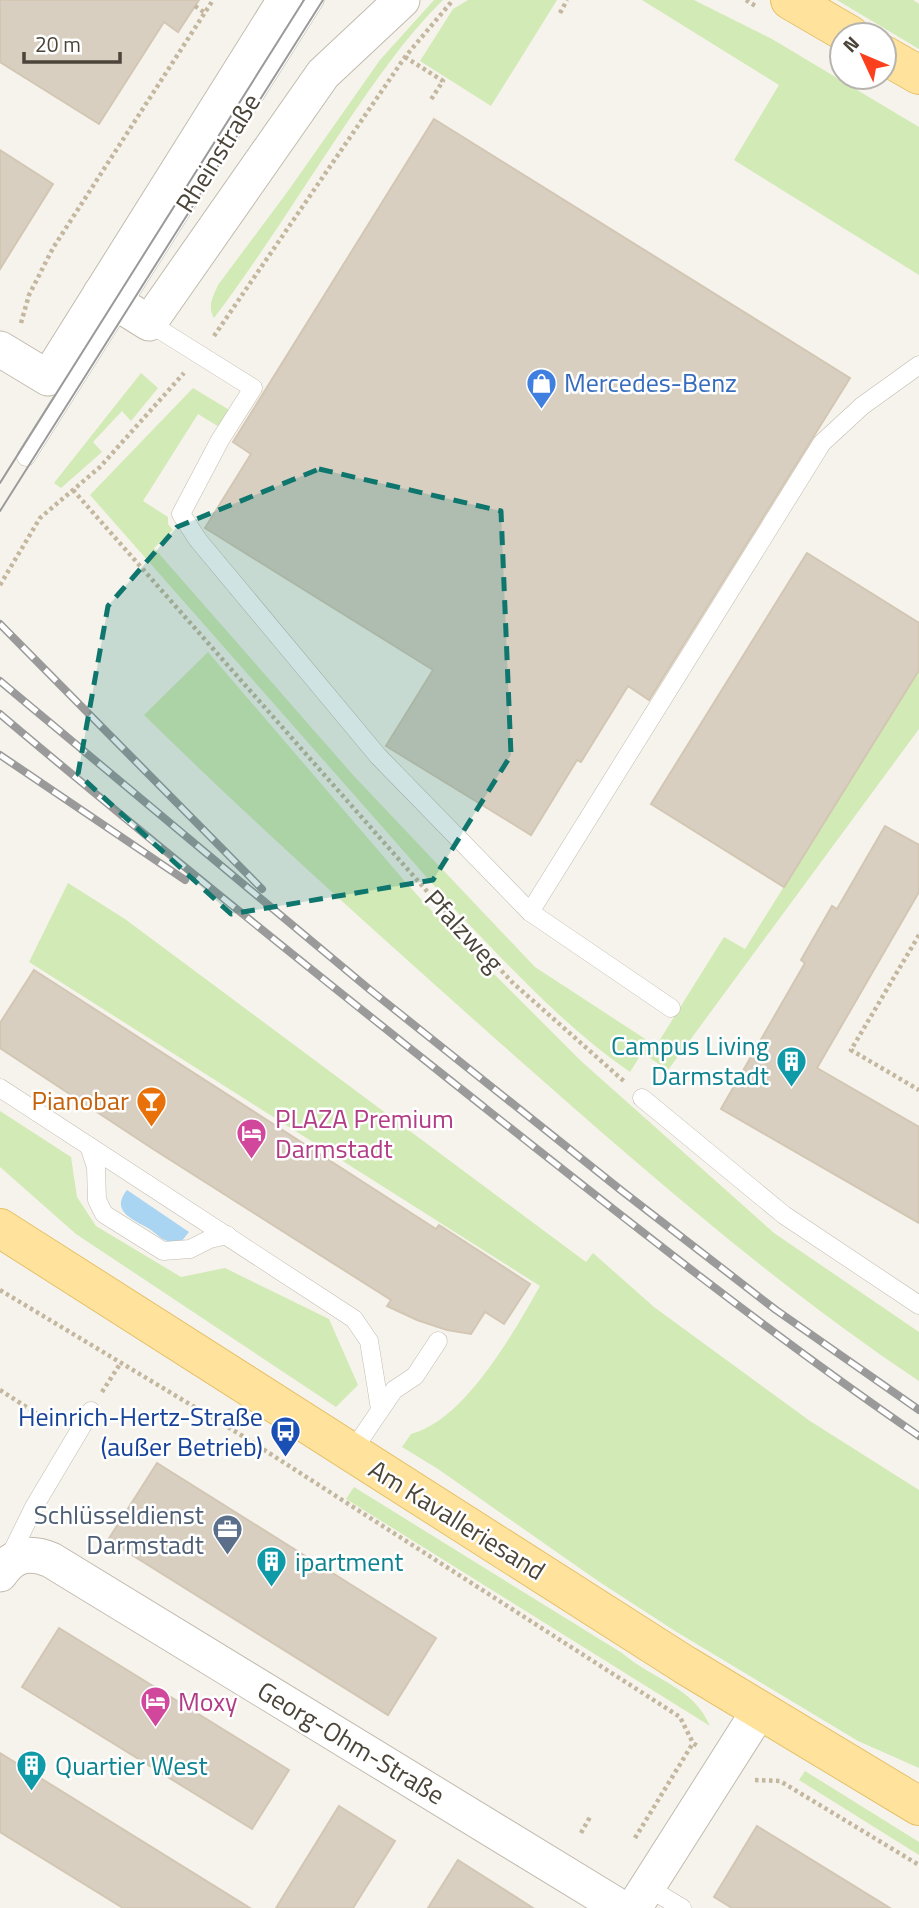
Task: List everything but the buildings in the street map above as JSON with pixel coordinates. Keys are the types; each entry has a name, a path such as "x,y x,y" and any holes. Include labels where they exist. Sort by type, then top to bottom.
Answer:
{"main road":[{"path":"806,5 829,21"},
{"path":"898,63 919,75"},
{"name":"Am Kavalleriesand","path":"0,1228 759,1710 919,1806"}],"street":[{"name":"Rheinstraße","path":"124,307 285,0"},
{"name":"Rheinstraße","path":"0,349 48,378 124,307 323,74 402,0"},
{"name":"Georg-Ohm-Straße","path":"3,1569 22,1555 39,1555 51,1560 634,1901"},
{"path":"634,1901 759,1710"}],"lane":[{"name":"Rheinstraße","path":"26,457 124,307 315,0"},
{"path":"124,307 253,388 220,440 181,514 198,540 379,756 530,912 671,1008"},
{"path":"530,912 822,443 862,406 919,365"},
{"path":"0,1088 354,1319 369,1341 380,1409"},
{"path":"642,1098 784,1215 919,1305"},
{"path":"89,1146 96,1167 97,1200 104,1214 163,1251 190,1248 227,1235"},
{"path":"351,1453 394,1390 415,1376 438,1341"},
{"path":"3,1569 34,1507 91,1411"},
{"path":"634,1901 682,1908"}],"path":[{"path":"21,321 29,295 53,248 213,0"},
{"path":"0,585 40,518 100,467 200,354 405,57 453,0"},
{"path":"559,13 567,0"},
{"path":"195,6 205,13"},
{"path":"405,57 443,81 430,101"},
{"name":"Pfalzweg","path":"73,489 448,915 513,983 642,1098"},
{"path":"919,935 851,1050 919,1090"},
{"path":"0,1290 241,1435 680,1717 693,1743 628,1849"},
{"path":"91,1411 120,1364"},
{"path":"0,1390 74,1438"},
{"path":"748,1776 757,1781 780,1781 919,1865"},
{"path":"581,1833 590,1817"}],"highlighted area":[{"path":"319,469 501,511 511,755 433,880 231,914 78,774 108,606 177,527"}],"green space":[{"path":"434,0 443,0 378,77 214,318 211,305 218,285 380,60"},
{"path":"468,0 557,0 491,106 420,61 453,9"},
{"path":"642,0 694,0 772,39 828,73 828,91 859,91 919,127 919,275 734,160 779,85"},
{"path":"837,0 913,0 919,4 919,49 898,36 898,21 872,21"},
{"path":"141,373 158,388 131,421 122,411 93,442 102,452 61,488 54,483"},
{"path":"193,388 231,411 221,428 198,414 143,501 168,517 168,524 173,530 154,548 353,775 535,967 656,1046 724,937 745,949 919,670 919,729 668,1070 642,1053 630,1072 584,1037 520,977 459,914 90,495"},
{"path":"208,652 408,885 581,1061 774,1233 919,1332 919,1381 809,1303 703,1219 364,921 144,715"},
{"path":"68,883 125,919 586,1262 593,1253 654,1307 810,1421 919,1490 919,1768 858,1741 675,1631 402,1447 411,1434 431,1426 469,1393 502,1349 540,1286 29,962"},
{"path":"0,1111 71,1157 77,1197 96,1226 181,1277 225,1268 329,1319 358,1385 336,1407 76,1234 0,1167"},
{"path":"354,1487 683,1692 703,1712 710,1726 346,1499"},
{"path":"805,1771 919,1842 919,1855 799,1780"}],"water":[{"path":"127,1190 189,1232 181,1242 165,1240 125,1213 121,1203"}],"tram line":[{"path":"0,483 304,0"},
{"path":"0,511 323,0"}],"railway":[{"path":"0,624 262,889"},
{"path":"0,681 369,989 622,1191 776,1310 919,1410"},
{"path":"0,714 224,899 566,1172 740,1307 919,1436"},
{"path":"0,755 185,880"}],"place":[{"name":"Mercedes-Benz","path":"541,410"},
{"name":"Campus Living Darmstadt","path":"792,1088"},
{"name":"Pianobar","path":"152,1128"},
{"name":"PLAZA Premium Darmstadt","path":"252,1161"},
{"name":"Heinrich-Hertz-Straße (außer Betrieb)","path":"286,1459"},
{"name":"Schlüsseldienst Darmstadt","path":"227,1557"},
{"name":"ipartment","path":"272,1589"},
{"name":"Moxy","path":"155,1729"},
{"name":"Quartier West","path":"32,1793"}]}
